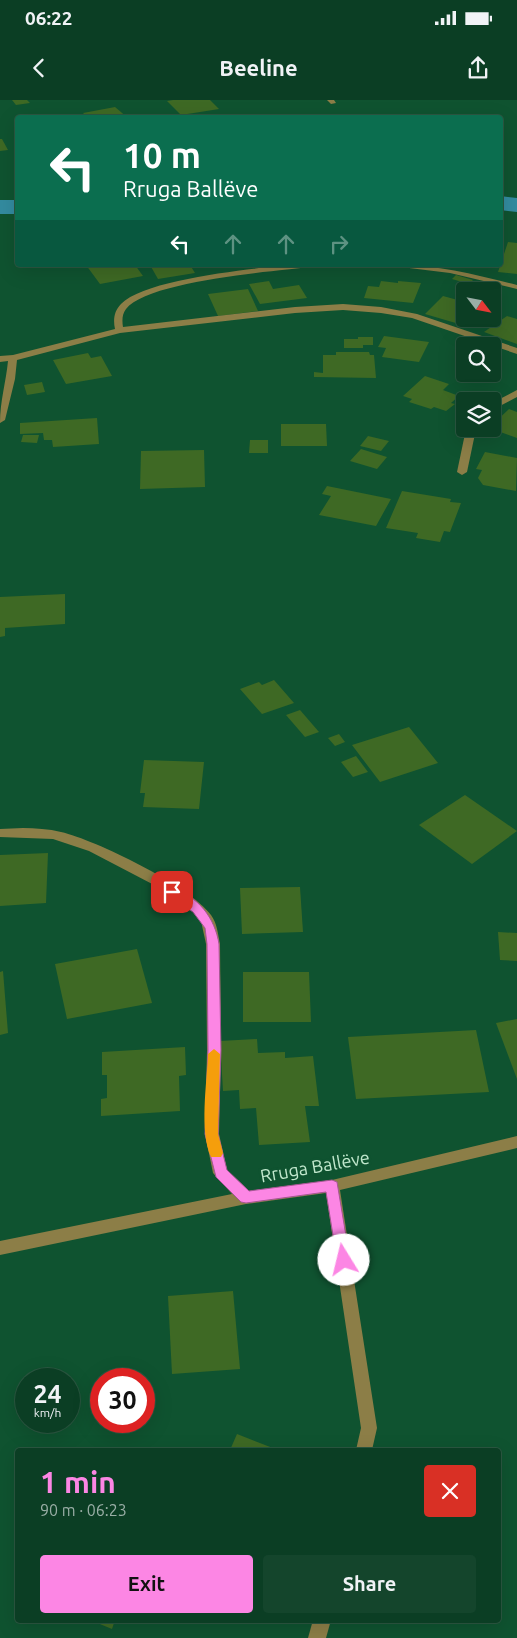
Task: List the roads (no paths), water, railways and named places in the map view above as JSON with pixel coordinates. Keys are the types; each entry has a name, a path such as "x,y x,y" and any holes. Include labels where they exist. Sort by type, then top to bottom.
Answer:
{"street":[{"path":"120,330 117,320 121,308 127,302 141,296 168,287 246,273 295,267"},
{"path":"417,267 450,271 517,287"},
{"path":"0,358 13,358 120,330 295,310 360,308 414,316 517,351"},
{"path":"0,420 11,379 13,358"},
{"path":"501,402 517,393"},
{"path":"462,472 469,437"},
{"path":"0,833 43,833 70,839 149,877 197,909 206,918 211,928 213,944 214,1050 212,1134 220,1173 246,1198"},
{"name":"Rruga Ballëve","path":"0,1248 246,1198 332,1186 517,1142"},
{"path":"332,1186 370,1428 365,1448"},
{"path":"317,1638 321,1623"}],"waterway":[{"path":"503,203 517,205"},
{"path":"0,207 15,207"}]}
